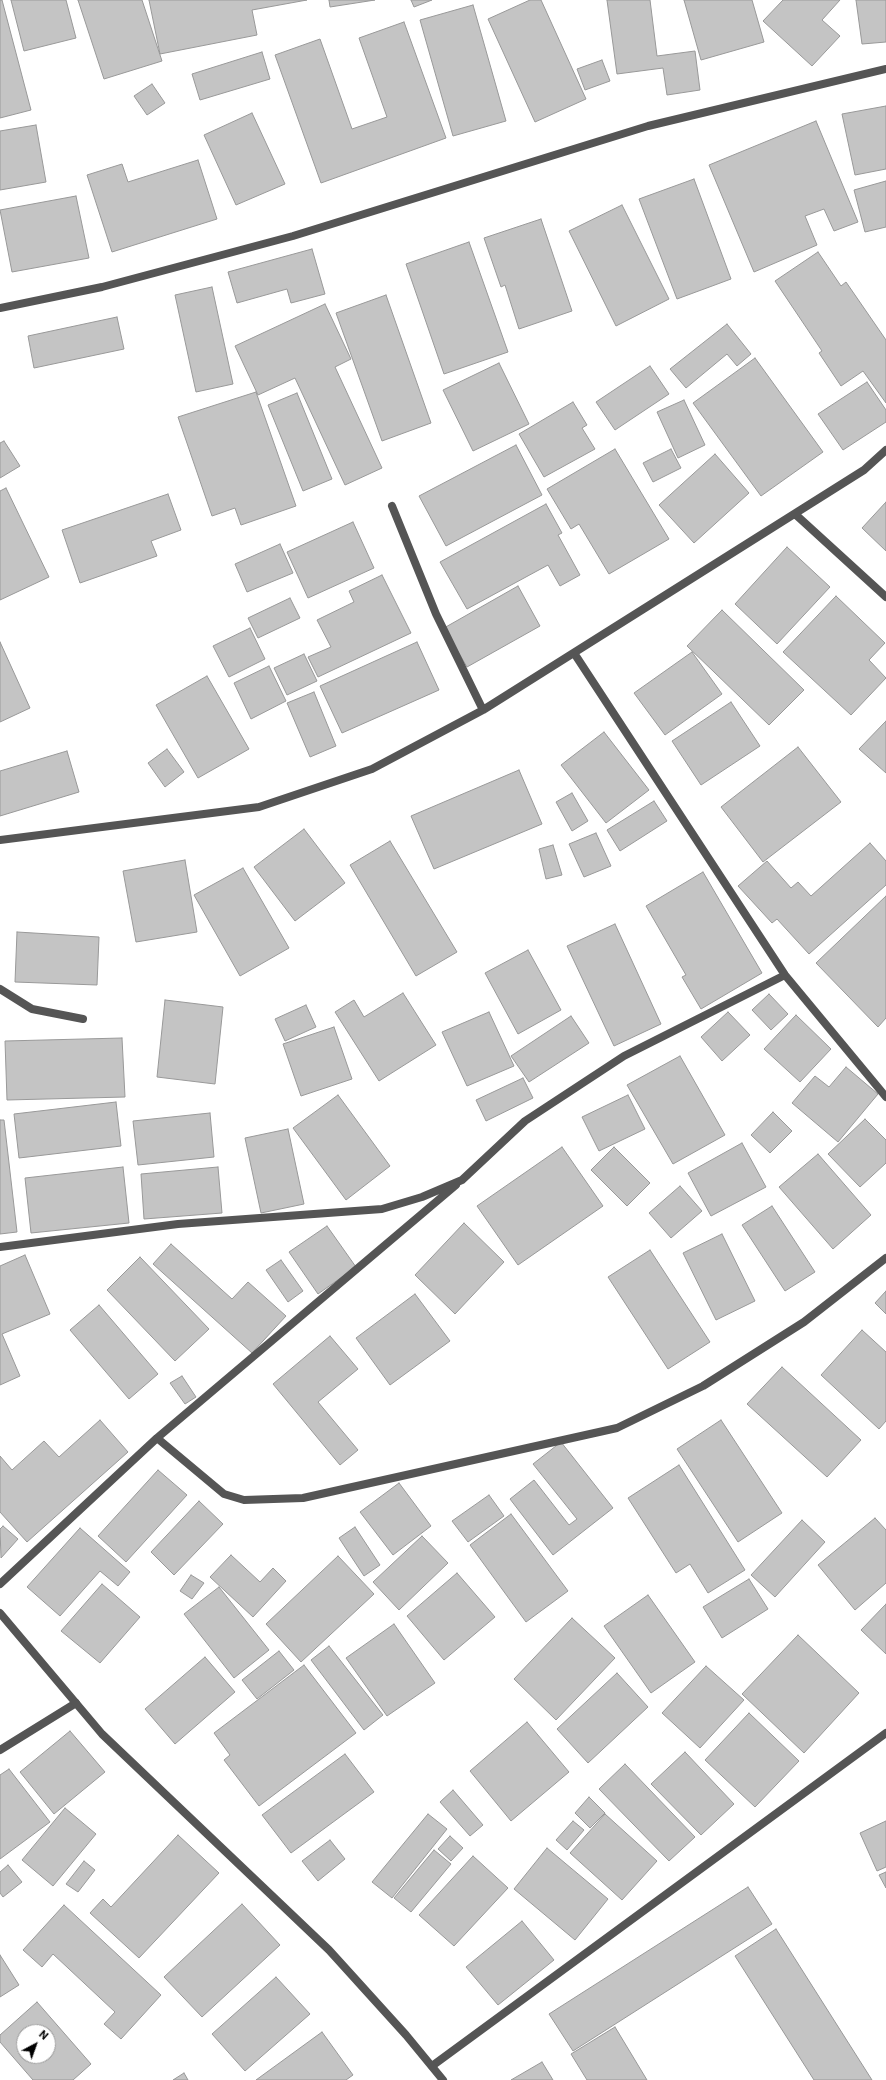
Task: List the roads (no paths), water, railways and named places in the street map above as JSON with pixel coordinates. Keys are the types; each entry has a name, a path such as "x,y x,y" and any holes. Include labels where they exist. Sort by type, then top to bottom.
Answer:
{"street":[{"path":"0,308 102,287 293,236 648,126 886,69"},
{"path":"0,840 259,807 372,769 483,710 864,470 886,450"},
{"path":"392,506 436,614 483,710"},
{"path":"794,514 886,597"},
{"path":"574,653 785,975 886,1097"},
{"path":"0,1584 157,1438 462,1180 525,1121 624,1056 785,975"},
{"path":"0,989 32,1009 83,1019"},
{"path":"0,1247 178,1224 382,1209 422,1197 462,1180"},
{"path":"157,1438 224,1494 244,1500 303,1498 617,1428 703,1386 804,1322 886,1258"},
{"path":"0,1613 102,1734 329,1950 406,2035 443,2080"},
{"path":"0,1750 76,1703"},
{"path":"432,2066 886,1733"}]}
